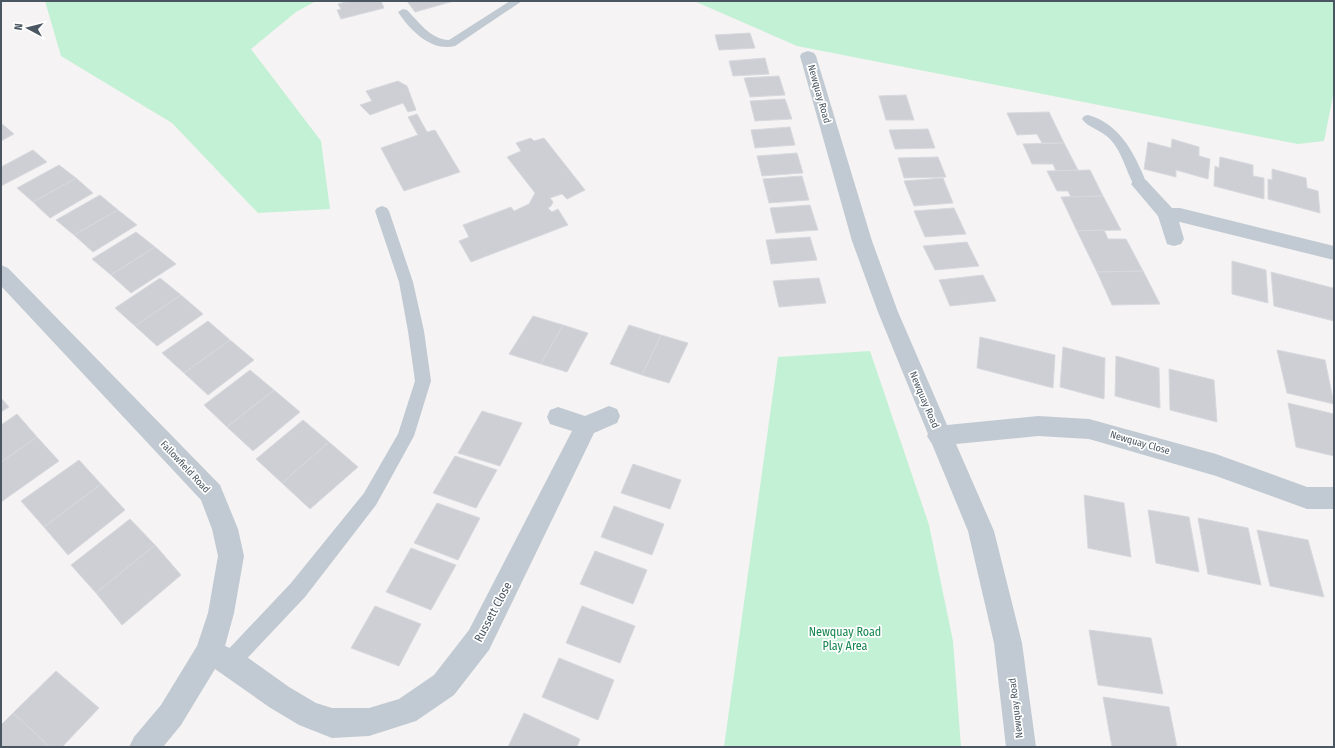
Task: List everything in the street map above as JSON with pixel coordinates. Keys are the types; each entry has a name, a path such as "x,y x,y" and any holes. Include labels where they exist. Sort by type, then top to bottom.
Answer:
{"street":[{"name":"Newquay Road","path":"808,56 862,241 888,312 981,531 1008,643 1021,747"},
{"path":"1140,184 1168,214 1174,239"},
{"path":"1168,214 1180,214 1334,253"},
{"name":"Fallowfield Road","path":"1,273 211,493 225,529 231,556 221,613 220,657 144,747"},
{"name":"Russett Close","path":"220,657 279,697 309,715 332,723 369,722 406,711 444,685 479,640 598,421 558,417"},
{"name":"Newquay Close","path":"940,436 1038,426 1089,429 1216,465 1307,498 1334,498"}],"lane":[{"path":"403,12 426,36 437,43 451,44 517,1"},
{"path":"1088,119 1110,131 1116,138 1125,150 1140,184"},
{"path":"220,657 298,590 370,498 406,436 423,381 416,331 406,282 382,211"}],"green space":[{"path":"45,1 316,1 296,12 251,49 321,141 330,209 258,213 172,123 61,56"},
{"path":"694,1 1334,1 1334,91 1324,141 1298,144 797,46"},
{"name":"Newquay Road Play Area","path":"870,351 929,525 953,641 961,747 724,747 778,357"}],"building":[{"path":"349,1 381,1 384,8 341,19 337,10 341,9 338,4"},
{"path":"407,1 454,1 415,12"},
{"path":"750,33 755,48 719,50 715,35"},
{"path":"765,58 769,74 733,76 729,61"},
{"path":"779,76 785,95 750,97 744,78"},
{"path":"398,81 407,86 416,110 408,112 403,103 370,115 360,105 372,101 366,91"},
{"path":"906,95 914,120 886,120 879,96"},
{"path":"785,99 792,119 755,121 750,101"},
{"path":"1049,112 1064,143 1042,143 1037,134 1017,135 1007,113"},
{"path":"417,114 427,132 435,130 460,172 404,191 381,148 418,135 408,117"},
{"path":"1,123 14,134 1,141"},
{"path":"790,127 795,145 755,148 751,130"},
{"path":"928,129 935,148 895,149 889,130"},
{"path":"531,138 534,141 544,138 585,190 567,199 562,194 550,198 553,202 548,208 552,212 558,209 568,225 471,262 459,241 469,237 463,225 511,207 514,211 529,204 535,193 507,157 521,151 516,143"},
{"path":"1172,139 1199,147 1199,156 1210,159 1208,179 1176,170 1176,177 1144,169 1148,142 1171,148"},
{"path":"1064,143 1078,170 1056,171 1053,164 1032,164 1023,144"},
{"path":"33,150 47,162 1,186 1,167"},
{"path":"797,153 803,173 762,176 757,156"},
{"path":"938,157 946,177 904,178 898,158"},
{"path":"1220,157 1253,165 1253,176 1264,178 1264,199 1214,186 1215,166 1219,168"},
{"path":"59,165 76,178 33,202 17,188"},
{"path":"1272,169 1306,178 1307,188 1318,191 1320,213 1268,199 1268,179 1272,180"},
{"path":"1090,170 1103,196 1071,197 1068,191 1057,191 1047,171"},
{"path":"802,176 809,200 769,203 763,179"},
{"path":"76,178 93,193 50,218 33,202"},
{"path":"943,178 953,203 914,206 904,181"},
{"path":"100,195 118,210 74,235 56,220"},
{"path":"1103,196 1121,230 1077,231 1061,197"},
{"path":"810,205 818,230 776,233 770,208"},
{"path":"954,208 966,234 925,237 914,211"},
{"path":"118,210 137,225 93,252 74,235"},
{"path":"1104,230 1108,239 1126,239 1143,271 1097,272 1077,231"},
{"path":"136,232 155,247 111,275 92,259"},
{"path":"810,237 817,260 771,264 766,240"},
{"path":"967,242 979,266 935,270 923,246"},
{"path":"155,247 176,264 131,293 111,275"},
{"path":"1232,261 1266,270 1268,303 1232,294"},
{"path":"1143,271 1160,304 1112,305 1097,272"},
{"path":"1271,272 1333,288 1334,321 1274,306"},
{"path":"983,275 996,301 950,306 939,280"},
{"path":"160,278 181,295 135,326 115,308"},
{"path":"819,278 826,303 779,307 773,281"},
{"path":"181,295 203,314 157,346 135,326"},
{"path":"533,316 563,325 541,364 509,354"},
{"path":"208,321 230,340 184,373 162,353"},
{"path":"563,325 588,333 567,372 541,364"},
{"path":"629,325 661,335 642,375 610,364"},
{"path":"661,335 688,343 669,383 642,375"},
{"path":"980,337 1055,355 1053,388 977,368"},
{"path":"230,340 254,360 208,395 184,373"},
{"path":"1063,347 1105,358 1104,399 1060,387"},
{"path":"1277,350 1325,360 1334,404 1287,393"},
{"path":"1116,356 1159,368 1160,408 1115,396"},
{"path":"1169,369 1214,380 1217,422 1170,410"},
{"path":"250,370 274,390 227,427 204,405"},
{"path":"274,390 300,412 253,451 227,427"},
{"path":"1,398 9,407 1,412"},
{"path":"1288,403 1334,414 1334,456 1296,447"},
{"path":"482,411 522,423 500,466 458,453"},
{"path":"17,414 37,437 1,462 1,425"},
{"path":"303,420 329,442 282,483 256,459"},
{"path":"37,437 59,461 1,502 1,462"},
{"path":"329,442 358,467 310,509 282,483"},
{"path":"455,456 497,470 476,508 433,493"},
{"path":"79,460 101,484 44,527 21,501"},
{"path":"633,464 681,480 670,509 621,493"},
{"path":"101,484 125,510 68,555 44,527"},
{"path":"1084,495 1124,503 1131,557 1088,548"},
{"path":"437,503 480,518 458,560 414,543"},
{"path":"614,506 664,524 652,555 601,537"},
{"path":"1148,510 1189,517 1199,572 1156,563"},
{"path":"1198,518 1248,528 1261,585 1208,574"},
{"path":"130,519 155,545 96,593 71,565"},
{"path":"1257,530 1308,540 1324,597 1270,586"},
{"path":"155,545 181,575 122,625 96,593"},
{"path":"411,548 456,565 431,610 386,592"},
{"path":"595,551 647,570 633,604 580,584"},
{"path":"375,606 421,624 399,666 351,648"},
{"path":"582,606 635,626 620,663 566,643"},
{"path":"1089,630 1151,638 1163,694 1098,685"},
{"path":"559,658 614,680 598,720 542,697"},
{"path":"56,671 99,708 62,747 50,747 13,713"},
{"path":"1103,697 1169,707 1177,747 1112,747"},
{"path":"13,713 50,747 1,747 1,725"},
{"path":"524,713 580,739 577,747 508,747"}]}
